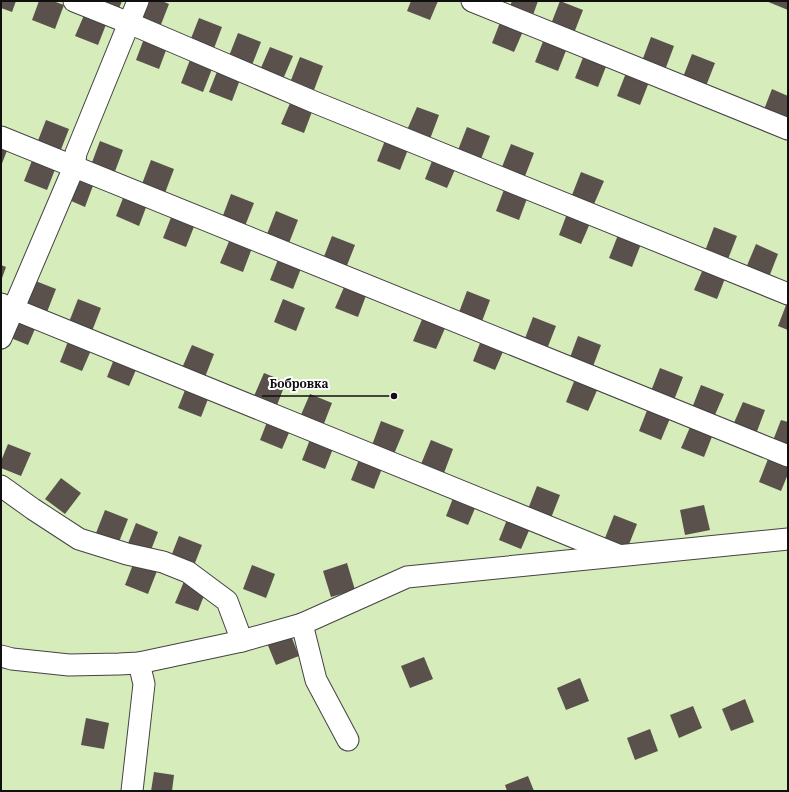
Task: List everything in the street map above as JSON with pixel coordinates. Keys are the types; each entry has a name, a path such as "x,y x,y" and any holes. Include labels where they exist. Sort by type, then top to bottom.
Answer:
{"street":[{"path":"74,1 314,102 788,294"},
{"path":"1,338 7,306 74,167 76,152 138,1"},
{"path":"472,1 788,129"},
{"path":"1,137 788,456"},
{"path":"7,306 620,556"},
{"path":"1,486 79,539 128,554 163,562 188,572 227,602 242,641"},
{"path":"1,656 12,659 69,665 138,663 242,641 302,624 407,577 788,539"},
{"path":"302,624 316,680 348,740"},
{"path":"132,791 144,684 138,663"}],"green space":[{"path":"1,1 788,1 788,791 1,791"}],"building":[{"path":"1,1 16,1 12,12 1,8"},
{"path":"39,1 53,1 64,5 55,29 32,20"},
{"path":"94,1 122,1 118,11"},
{"path":"144,1 162,1 169,4 160,27 137,18"},
{"path":"411,1 438,1 430,20 407,11"},
{"path":"512,1 538,1 533,15 510,6"},
{"path":"560,1 583,10 574,33 551,24"},
{"path":"766,1 788,1 788,10"},
{"path":"85,13 107,22 98,45 75,36"},
{"path":"199,18 222,27 213,51 190,41"},
{"path":"501,20 524,29 514,52 492,43"},
{"path":"238,33 261,42 252,65 229,56"},
{"path":"145,36 168,45 159,69 136,60"},
{"path":"651,37 674,46 665,70 642,61"},
{"path":"544,39 567,48 558,71 535,62"},
{"path":"270,47 293,56 283,79 260,70"},
{"path":"692,54 715,63 706,86 683,77"},
{"path":"584,55 607,64 598,87 575,78"},
{"path":"300,57 323,66 314,90 291,80"},
{"path":"190,60 212,69 203,92 181,83"},
{"path":"218,69 241,77 232,101 209,92"},
{"path":"626,73 649,82 640,105 617,96"},
{"path":"772,89 788,96 788,116 786,122 763,112"},
{"path":"291,101 313,109 304,133 281,124"},
{"path":"417,107 439,115 430,139 407,130"},
{"path":"46,120 69,129 60,152 37,143"},
{"path":"467,127 490,136 481,159 458,150"},
{"path":"386,138 409,147 400,170 377,161"},
{"path":"100,141 123,150 114,174 91,165"},
{"path":"511,144 534,153 525,176 502,167"},
{"path":"1,146 8,148 1,166"},
{"path":"434,156 457,165 447,188 425,179"},
{"path":"33,158 56,167 47,190 24,181"},
{"path":"151,160 174,169 165,193 142,184"},
{"path":"581,172 604,181 594,204 572,195"},
{"path":"71,174 94,183 85,207 62,197"},
{"path":"505,187 528,196 519,220 496,211"},
{"path":"125,193 148,202 139,226 116,216"},
{"path":"231,194 254,203 245,226 222,218"},
{"path":"276,211 298,220 289,243 267,234"},
{"path":"568,211 591,221 581,244 559,235"},
{"path":"172,215 195,224 186,247 163,238"},
{"path":"714,227 737,236 728,259 705,251"},
{"path":"618,235 641,244 632,267 609,258"},
{"path":"332,236 355,245 346,268 323,259"},
{"path":"230,239 252,248 243,272 220,263"},
{"path":"756,244 778,254 769,277 746,268"},
{"path":"279,257 302,266 293,289 270,280"},
{"path":"1,265 6,267 1,281"},
{"path":"704,267 726,276 717,299 694,290"},
{"path":"33,280 56,289 47,312 24,303"},
{"path":"345,285 367,293 358,317 335,308"},
{"path":"467,291 490,300 481,324 458,315"},
{"path":"78,299 101,308 92,331 69,322"},
{"path":"283,299 305,308 296,331 274,322"},
{"path":"788,300 788,330 778,326"},
{"path":"15,313 38,322 28,345 6,336"},
{"path":"423,317 446,326 436,349 413,341"},
{"path":"533,317 556,326 547,349 524,341"},
{"path":"578,336 601,345 592,369 569,360"},
{"path":"482,338 505,347 495,370 473,361"},
{"path":"69,339 92,348 82,371 60,362"},
{"path":"192,345 214,354 205,377 182,368"},
{"path":"116,354 139,363 129,386 107,377"},
{"path":"660,368 683,377 674,400 651,391"},
{"path":"264,373 286,382 277,405 254,396"},
{"path":"575,379 598,388 588,411 566,402"},
{"path":"187,385 210,394 201,417 178,408"},
{"path":"701,385 724,394 714,417 692,408"},
{"path":"310,394 332,403 323,426 300,417"},
{"path":"743,402 765,410 756,434 733,425"},
{"path":"648,408 671,416 661,440 639,431"},
{"path":"269,417 292,426 282,449 260,440"},
{"path":"781,420 788,422 788,449 772,443"},
{"path":"381,421 404,430 394,454 372,445"},
{"path":"691,425 713,434 704,457 681,448"},
{"path":"311,437 334,446 325,469 302,460"},
{"path":"431,440 453,449 444,473 421,464"},
{"path":"8,444 31,453 21,476 1,468 1,461"},
{"path":"360,457 383,466 374,489 351,480"},
{"path":"768,459 788,467 788,474 781,491 759,482"},
{"path":"61,478 81,493 65,514 45,499"},
{"path":"537,486 560,495 551,518 528,509"},
{"path":"455,493 478,501 468,525 446,516"},
{"path":"704,505 710,530 685,535 680,510"},
{"path":"105,510 128,519 119,542 96,533"},
{"path":"614,515 637,524 628,547 605,538"},
{"path":"508,517 531,526 521,549 499,540"},
{"path":"136,523 158,532 149,555 127,546"},
{"path":"179,536 202,545 193,568 170,559"},
{"path":"134,562 157,571 148,594 125,585"},
{"path":"347,563 355,590 331,597 323,571"},
{"path":"252,565 275,574 266,598 243,589"},
{"path":"185,579 207,588 198,611 175,603"},
{"path":"290,633 299,656 276,665 267,643"},
{"path":"424,657 433,679 410,688 401,666"},
{"path":"580,678 589,701 566,710 557,688"},
{"path":"745,699 754,722 731,731 722,709"},
{"path":"693,706 702,728 679,738 670,715"},
{"path":"86,718 109,723 104,749 81,745"},
{"path":"650,729 658,751 635,760 627,738"},
{"path":"154,772 174,775 172,791 151,791"},
{"path":"528,776 534,791 507,791 505,785"}],"place":[{"name":"Бобровка","path":"394,396"}]}
